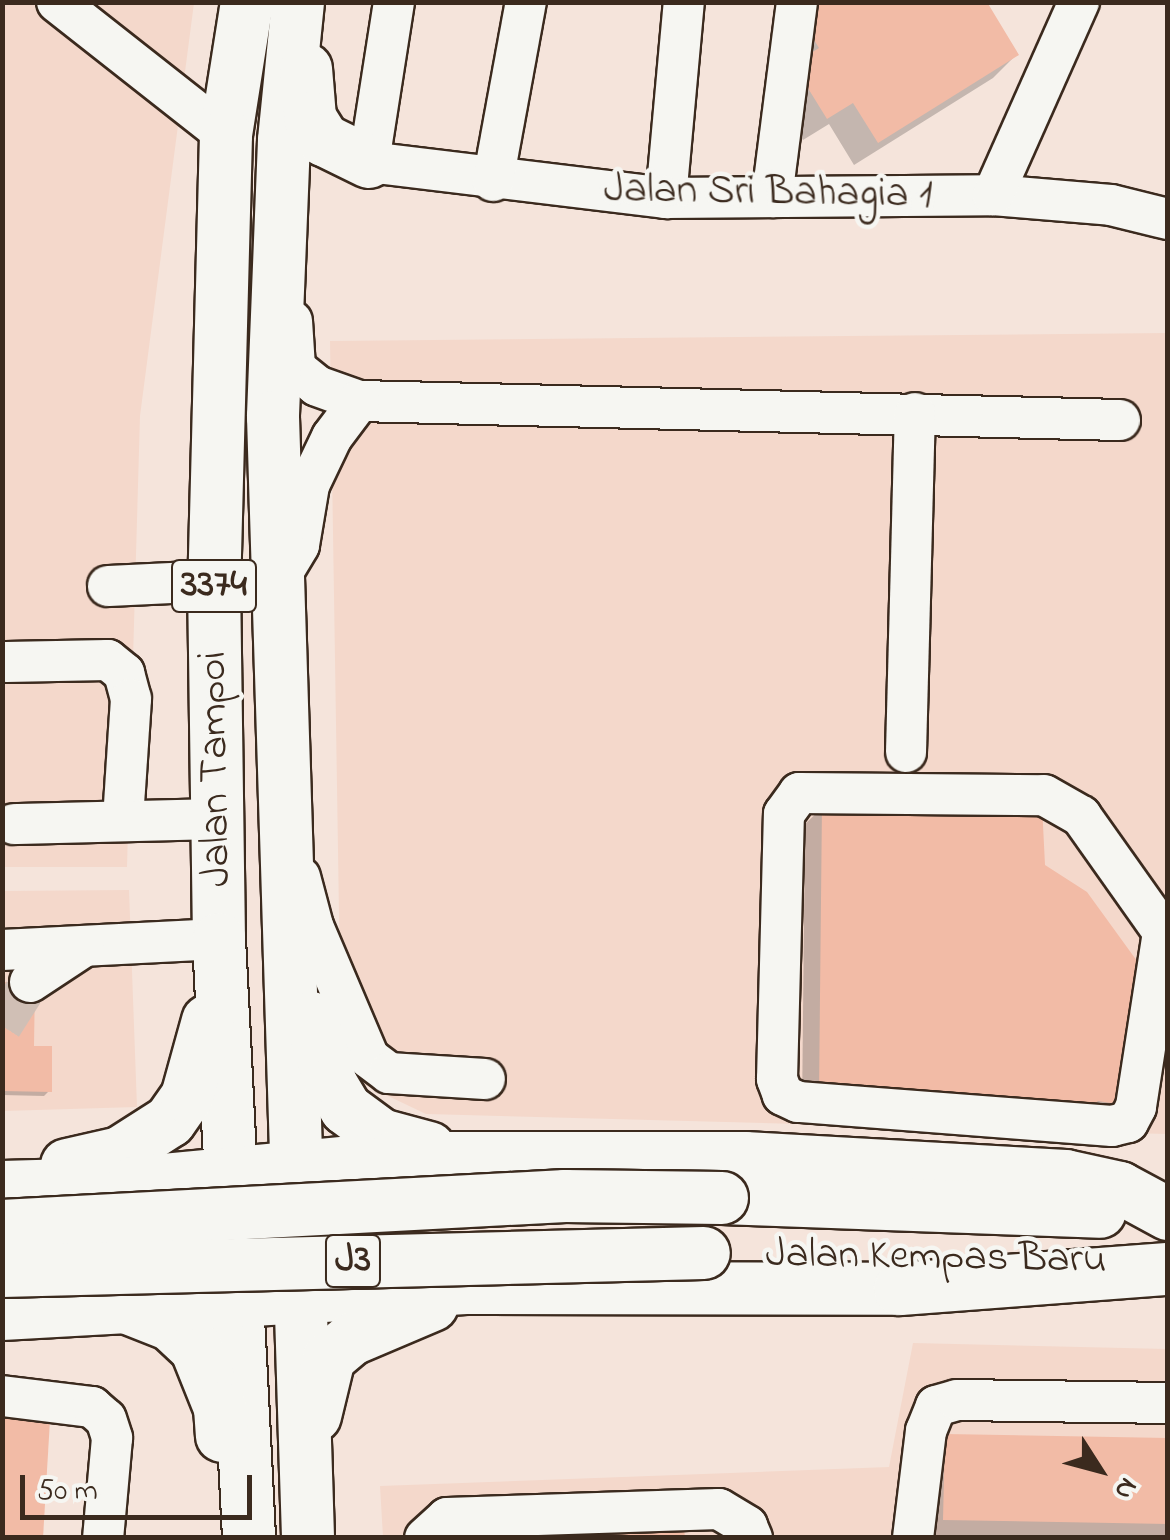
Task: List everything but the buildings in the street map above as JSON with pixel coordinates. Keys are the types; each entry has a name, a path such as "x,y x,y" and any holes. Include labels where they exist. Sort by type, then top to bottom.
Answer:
{"main road":[{"name":"Jalan Tampoi","path":"247,2 226,135 214,581 219,952 249,1538"},
{"name":"Jalan Tampoi","path":"300,2 284,142 273,418 275,580 294,948 309,1538"},
{"path":"300,2 310,118 338,150 369,162"},
{"path":"294,948 316,1042 346,1109 381,1135 480,1158"},
{"path":"2,1180 120,1153 170,1121 200,1059 219,952"},
{"path":"382,1295 346,1265 340,1241 354,1196 392,1158"},
{"path":"2,1188 133,1182 392,1158 938,1165 1066,1176 1120,1188 1168,1214"},
{"path":"131,1309 159,1278 165,1260 160,1222 133,1182"},
{"name":"Jalan Kempas Baru","path":"2,1226 565,1196 1168,1214"},
{"name":"Jalan Kempas Baru","path":"2,1271 704,1253 1168,1266"},
{"path":"2,1314 470,1288 900,1289 1168,1266"},
{"path":"309,1538 318,1385 329,1358 352,1339 470,1288"},
{"path":"131,1309 171,1325 196,1348 208,1375 220,1408 229,1538"}],"street":[{"path":"57,2 226,135"},
{"path":"369,162 394,2"},
{"path":"493,181 526,2"},
{"path":"666,198 684,2"},
{"path":"772,196 796,2"},
{"path":"993,195 1079,2"},
{"path":"284,142 295,176 295,368 317,386 359,401 1120,420"},
{"name":"Jalan Sri Bahagia 1","path":"369,162 493,181 666,198 993,195 1111,205 1168,219"},
{"path":"275,580 299,545 309,484 332,436 359,401"},
{"path":"906,752 914,413"},
{"path":"108,586 214,581"},
{"path":"6,662 108,660 124,673 130,699 123,820"},
{"path":"286,784 313,926 369,1058 389,1073 485,1079"},
{"path":"799,793 1044,796 1080,816 1165,932 1136,1107 1120,1126 798,1102 779,1088 784,814 799,793"},
{"path":"14,824 218,819"},
{"path":"2,950 83,947 219,952"},
{"path":"30,982 83,947"},
{"path":"2,1396 92,1407 106,1419 112,1438 103,1538"},
{"path":"913,1538 926,1430 936,1406 957,1400 1168,1402"},
{"path":"436,1528 577,1526 719,1509 747,1526 752,1538"}],"shaded area":[{"path":"2,3 194,3 140,416 127,867 3,867"},
{"path":"1167,333 1167,1134 426,1114 365,1085 341,1041 330,341"},
{"path":"129,890 137,1107 3,1111 2,891"},
{"path":"913,1343 1167,1349 1167,1537 383,1537 380,1486 889,1467"}],"tunnel":[{"path":"2,1026 30,982"}]}
